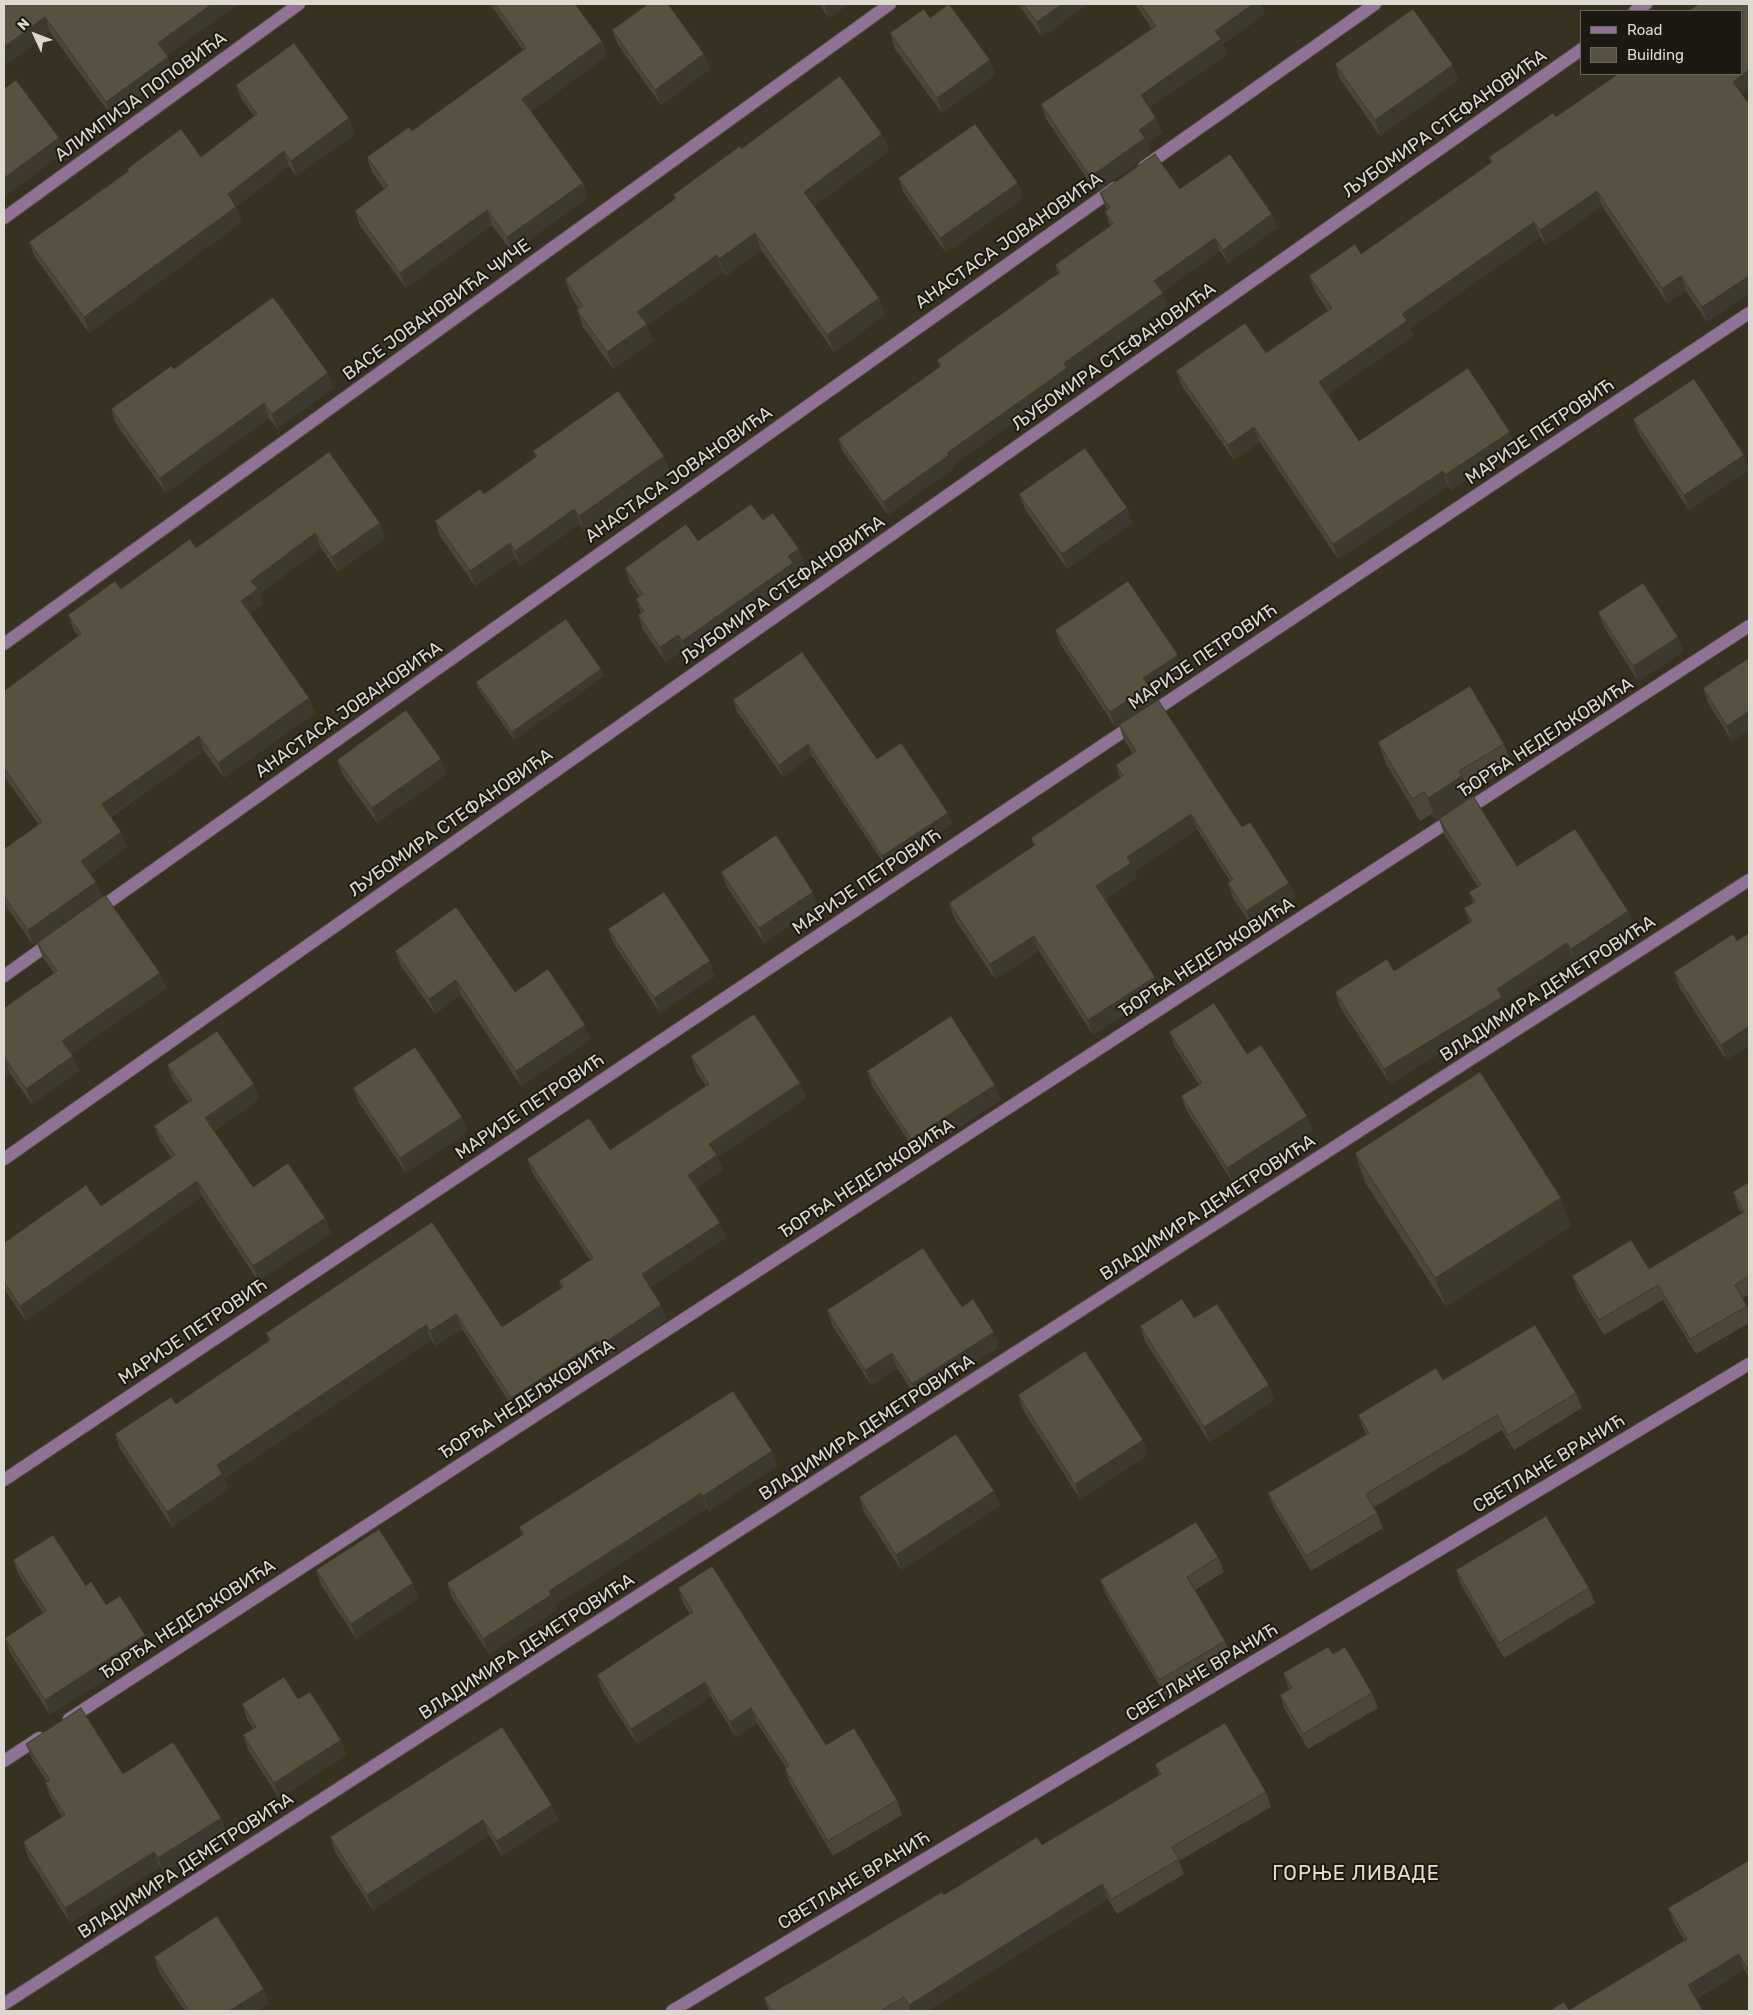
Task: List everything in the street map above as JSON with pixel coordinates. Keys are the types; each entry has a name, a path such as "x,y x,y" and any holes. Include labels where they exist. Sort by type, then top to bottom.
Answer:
{"street":[{"name":"АЛИМПИЈА ПОПОВИЋА","path":"4,218 299,4"},
{"name":"ВАСЕ ЈОВАНОВИЋА ЧИЧЕ","path":"4,644 890,4"},
{"name":"АНАСТАСА ЈОВАНОВИЋА","path":"85,918 1375,4"},
{"name":"ЉУБОМИРА СТЕФАНОВИЋА","path":"4,1159 1580,50"},
{"name":"МАРИЈЕ ПЕТРОВИЋ","path":"4,1480 1749,313"},
{"name":"ЂОРЂА НЕДЕЉКОВИЋА","path":"4,1761 1749,626"},
{"name":"ВЛАДИМИРА ДЕМЕТРОВИЋА","path":"4,2004 1749,880"},
{"path":"4,976 60,936"},
{"name":"СВЕТЛАНЕ ВРАНИЋ","path":"672,2011 1749,1364"}],"building":[{"path":"4,4 212,4 158,43 168,57 106,102 45,17 4,47"},
{"path":"495,4 575,4 602,41 522,99 583,183 507,237 487,210 400,273 355,211 388,186 367,157 409,127 412,131 526,48"},
{"path":"648,4 668,4 704,54 655,90 612,30"},
{"path":"949,4 990,60 937,98 890,33 924,9 930,18"},
{"path":"1023,4 1062,4 1037,22"},
{"path":"1140,4 1253,4 1215,31 1221,39 1141,95 1156,118 1139,130 1145,138 1090,177 1041,104 1156,26"},
{"path":"1699,4 1749,4 1749,70 1743,74 1743,10 1690,10"},
{"path":"1413,9 1453,65 1375,120 1335,64"},
{"path":"294,43 349,118 291,161 284,151 228,194 236,207 84,317 29,242 129,171 127,169 181,129 201,157 257,114 236,85"},
{"path":"1617,75 1742,75 1733,82 1749,104 1749,276 1702,307 1681,276 1662,288 1597,191 1540,230 1534,222 1402,314 1407,321 1319,382 1359,441 1468,368 1510,432 1445,475 1443,471 1333,544 1254,427 1228,445 1176,371 1245,323 1266,353 1332,308 1309,276 1355,244 1361,254 1492,162 1489,157 1553,113 1556,117"},
{"path":"840,76 882,134 804,192 879,298 827,335 755,233 719,259 717,255 637,312 647,324 607,352 577,310 583,306 565,279 676,198 673,195 740,146 741,149"},
{"path":"16,80 59,138 4,178 4,89"},
{"path":"975,124 1018,183 940,238 898,178"},
{"path":"1155,154 1180,189 1230,154 1272,214 1223,250 1215,238 1154,281 1163,293 1064,363 1067,368 947,453 949,455 883,502 838,439 941,366 937,360 1060,272 1055,265 1113,224 1105,212 1110,208 1100,193"},
{"path":"273,297 328,373 272,414 264,403 160,478 111,409 171,366 174,369"},
{"path":"1694,379 1744,455 1684,495 1633,419"},
{"path":"618,391 664,456 579,516 574,509 515,551 510,543 470,571 435,521 480,489 484,494 537,456 533,451"},
{"path":"1085,448 1127,508 1062,554 1019,494"},
{"path":"329,452 380,523 332,557 315,533 251,581 258,589 241,601 309,698 218,763 199,736 102,804 121,832 81,861 96,882 28,930 4,896 4,849 42,822 4,768 4,691 81,634 68,615 115,581 121,589 190,539 196,548"},
{"path":"751,504 763,520 773,513 799,549 788,556 793,563 682,641 678,635 660,647 638,615 644,611 636,599 643,594 625,568 686,524 698,541"},
{"path":"1128,581 1178,655 1143,678 1149,686 1110,712 1055,630"},
{"path":"1643,583 1678,637 1633,666 1598,612"},
{"path":"566,619 601,669 512,732 476,682"},
{"path":"802,652 877,759 901,743 948,813 882,856 808,744 779,765 733,700"},
{"path":"1749,658 1749,711 1727,726 1703,688"},
{"path":"1470,686 1504,744 1459,771 1462,776 1428,798 1424,792 1412,799 1378,742"},
{"path":"1158,700 1242,827 1250,822 1289,883 1246,911 1228,883 1233,880 1191,814 1127,857 1131,863 1096,886 1155,977 1088,1020 1034,936 990,964 949,903 1035,845 1031,838 1123,776 1116,765 1136,751 1119,725"},
{"path":"406,710 441,759 372,808 337,760"},
{"path":"1473,796 1517,866 1575,829 1628,911 1571,949 1567,943 1497,989 1502,997 1384,1069 1335,992 1387,959 1394,971 1472,921 1464,908 1475,902 1469,892 1481,885 1439,819"},
{"path":"776,835 813,892 759,928 721,872"},
{"path":"664,892 710,961 654,998 608,929"},
{"path":"105,895 160,973 62,1041 73,1056 26,1089 4,1059 4,1008 57,971 37,943"},
{"path":"456,907 515,992 548,969 585,1025 516,1071 456,980 429,999 395,951"},
{"path":"1749,933 1749,1026 1721,1045 1674,972 1733,934 1737,941"},
{"path":"1214,1003 1247,1054 1261,1045 1307,1116 1227,1168 1181,1096 1202,1083 1169,1032"},
{"path":"754,1014 800,1083 709,1144 717,1155 688,1175 720,1223 642,1274 661,1305 601,1345 598,1341 511,1398 456,1314 430,1331 426,1325 217,1465 222,1474 167,1512 115,1434 171,1397 176,1404 270,1340 266,1333 432,1222 502,1327 563,1287 559,1281 593,1258 527,1159 589,1118 610,1150 709,1084 691,1056"},
{"path":"951,1016 995,1085 911,1139 867,1071"},
{"path":"217,1031 254,1084 205,1118 253,1187 288,1163 325,1218 253,1266 197,1181 20,1306 4,1282 4,1243 86,1185 101,1206 175,1155 154,1126 192,1100 167,1065"},
{"path":"415,1047 462,1117 400,1158 353,1088"},
{"path":"1480,1072 1561,1198 1435,1278 1355,1153"},
{"path":"1749,1182 1749,1276 1735,1285 1747,1306 1690,1339 1658,1285 1599,1320 1572,1276 1631,1240 1649,1269 1744,1212 1733,1192"},
{"path":"923,1248 962,1307 973,1299 994,1332 912,1384 892,1353 865,1370 827,1310"},
{"path":"1182,1299 1194,1318 1217,1304 1269,1385 1204,1427 1140,1326"},
{"path":"1535,1325 1576,1393 1508,1435 1497,1415 1366,1494 1377,1513 1306,1556 1268,1493 1369,1433 1358,1415 1436,1368 1443,1380"},
{"path":"1085,1351 1143,1440 1075,1484 1018,1395"},
{"path":"733,1391 772,1451 703,1496 701,1493 549,1591 551,1595 483,1639 447,1583 524,1534 519,1527"},
{"path":"956,1434 994,1491 896,1555 859,1497"},
{"path":"1546,1516 1589,1588 1499,1643 1456,1570"},
{"path":"1196,1522 1218,1557 1187,1577 1225,1641 1159,1680 1100,1580"},
{"path":"379,1529 413,1583 351,1624 316,1570"},
{"path":"53,1535 86,1586 91,1581 106,1605 120,1596 145,1635 45,1700 5,1638 46,1611 13,1560"},
{"path":"712,1566 826,1745 854,1728 897,1800 828,1841 785,1769 789,1766 751,1708 730,1722 705,1682 631,1729 597,1675 693,1612 678,1588"},
{"path":"1328,1647 1333,1654 1345,1647 1372,1693 1303,1734 1280,1695 1292,1688 1283,1673"},
{"path":"284,1677 298,1699 310,1692 341,1740 274,1783 243,1735 256,1727 242,1704"},
{"path":"81,1708 123,1774 173,1742 221,1818 158,1858 154,1852 65,1908 23,1842 65,1815 45,1783 50,1780 26,1744"},
{"path":"1225,1723 1266,1792 1172,1847 1179,1859 1112,1899 1102,1884 909,2005 904,1997 880,2011 772,2011 764,1998 942,1892 944,1895 1037,1837 1042,1845 1161,1774 1155,1764"},
{"path":"502,1727 552,1805 497,1841 483,1820 367,1895 330,1837"},
{"path":"1748,1861 1749,1972 1739,1954 1688,1985 1703,2011 1549,2011 1564,2002 1569,2010 1687,1939 1668,1908"},
{"path":"217,1916 264,1989 229,2011 189,2011 154,1957"}],"district":[{"name":"ГОРЊЕ ЛИВАДЕ","path":"1356,1874"}]}
